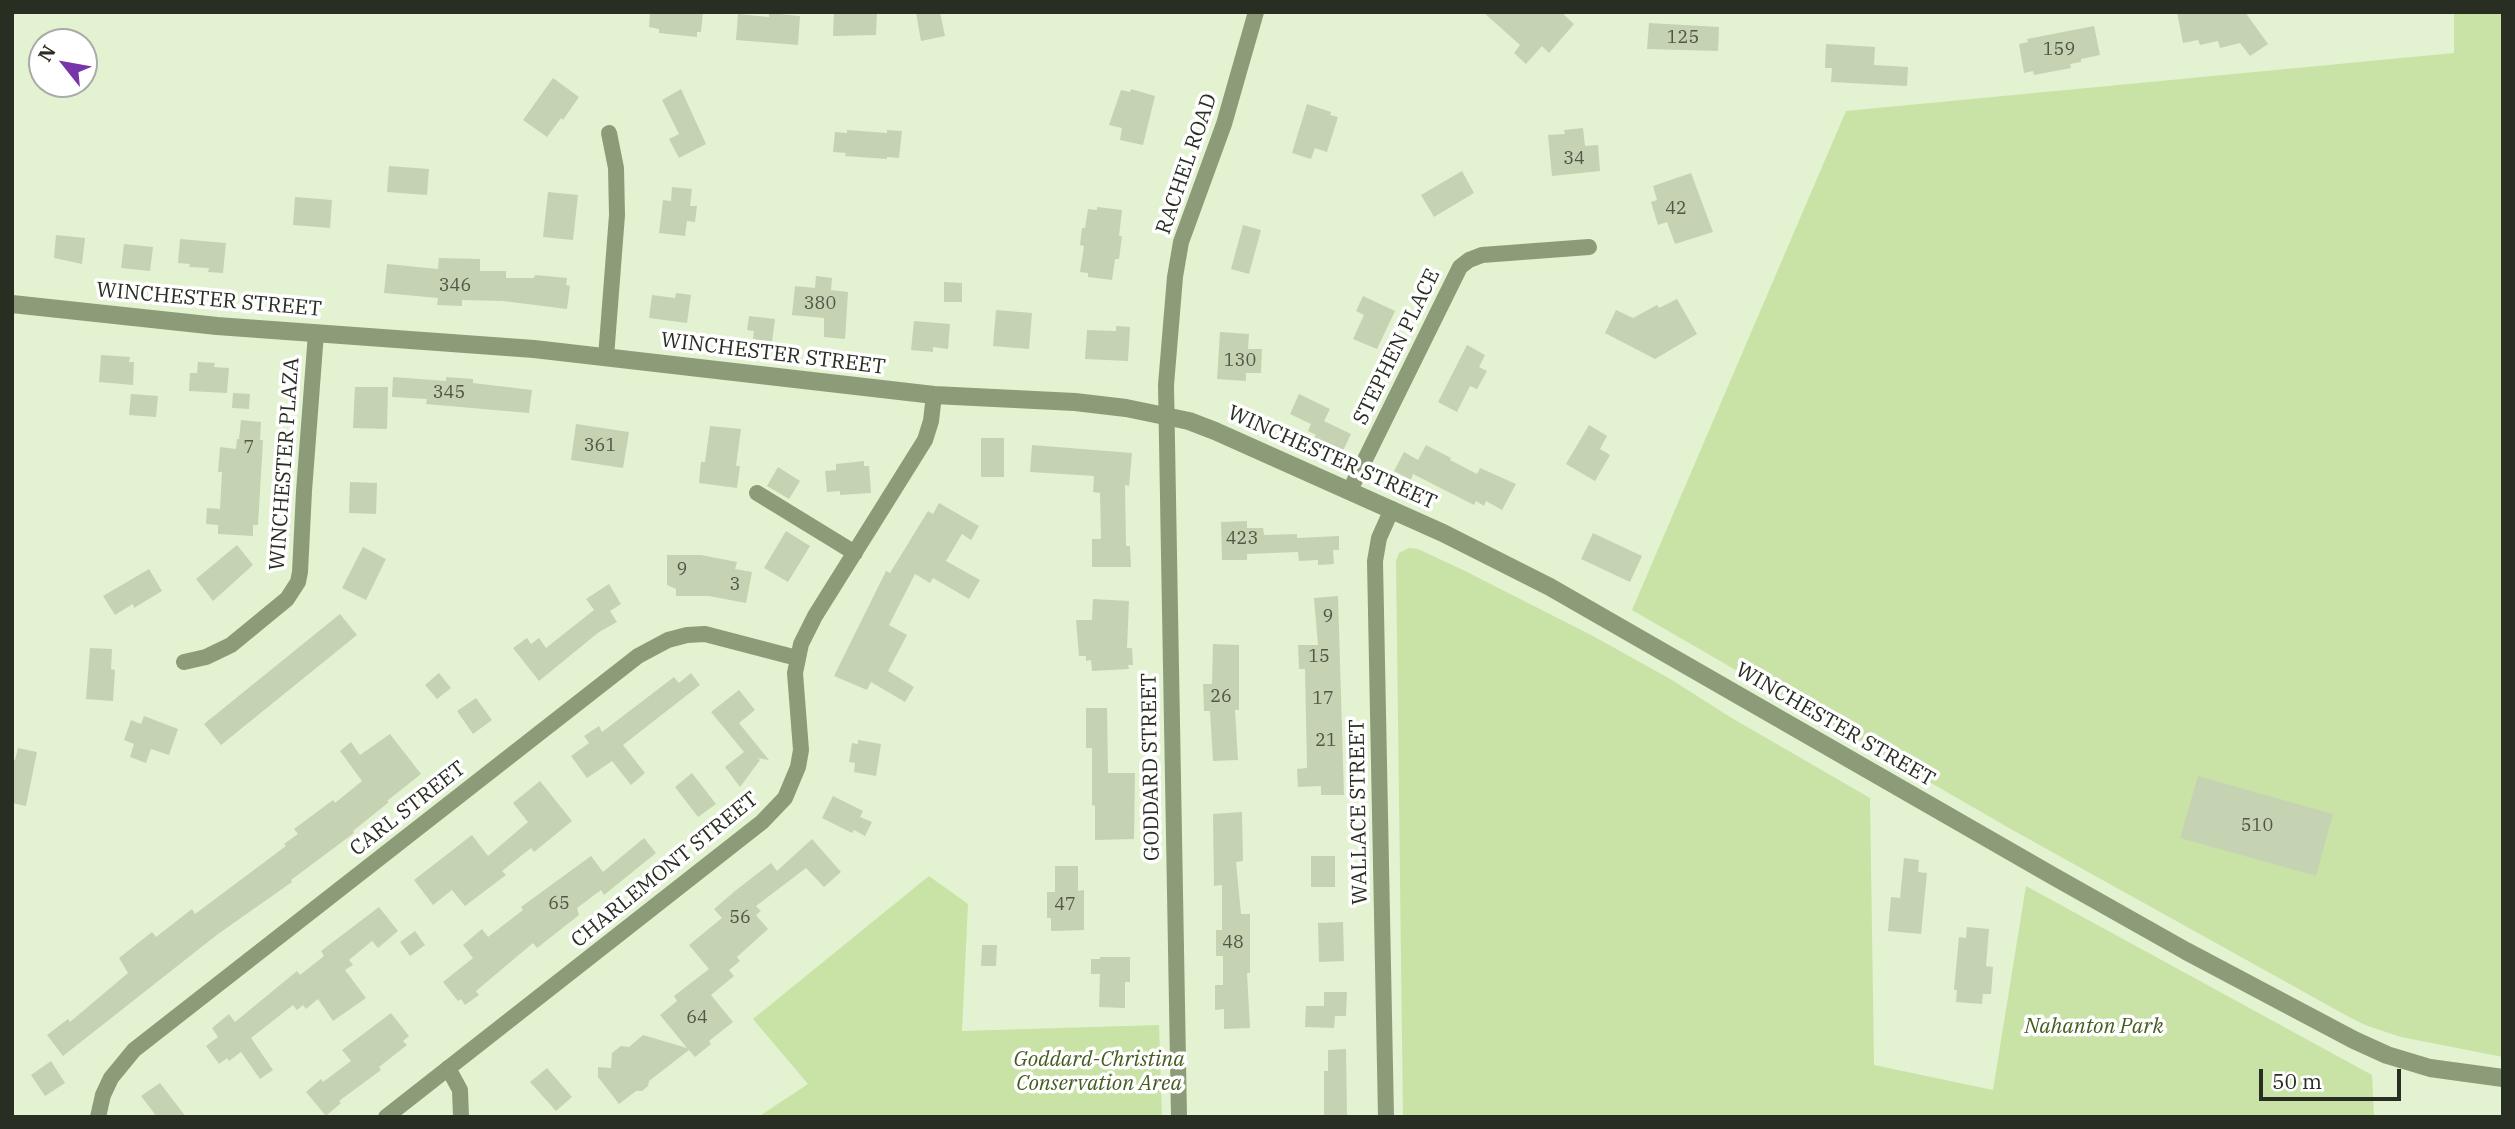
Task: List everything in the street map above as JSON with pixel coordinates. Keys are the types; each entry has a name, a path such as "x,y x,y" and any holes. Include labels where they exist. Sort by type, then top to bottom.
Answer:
{"street":[{"name":"RACHEL ROAD","path":"1165,415 1175,277 1181,242 1224,124 1256,12"},
{"path":"606,357 617,215 616,168 609,133"},
{"name":"STEPHEN PLACE","path":"1350,490 1460,267 1479,255 1589,247"},
{"name":"WINCHESTER STREET","path":"12,304 206,325 534,349 934,395 1075,402 1165,415 1215,431 1350,490 1550,587 2065,883 2354,1040 2394,1058 2430,1068 2503,1078"},
{"name":"WINCHESTER PLAZA","path":"184,662 206,657 231,645 287,599 298,582 316,332"},
{"name":"CHARLEMONT STREET","path":"386,1117 762,822 785,798 798,767 801,750 795,688 797,658 807,629 925,440 934,395"},
{"name":"GODDARD STREET","path":"1165,415 1179,1117"},
{"path":"757,493 855,553"},
{"name":"WALLACE STREET","path":"1386,1117 1375,555 1379,538 1392,509"},
{"name":"CARL STREET","path":"97,1117 111,1078 134,1050 638,656 668,640 705,634 797,658"},
{"path":"448,1068 460,1090 461,1117"}],"green space":[{"path":"2454,12 2503,12 2503,1057 2401,1037 2349,1017 2009,828 1632,610 1846,111 2454,53"},
{"name":"Nahanton Park","path":"1409,548 1418,549 1463,570 1593,636 1870,798 1874,1065 1993,1090 2026,886 2372,1075 2374,1117 1403,1117 1396,561 1399,553"},
{"name":"Goddard-Christina Conservation Area","path":"929,876 968,904 962,1031 1159,1025 1162,1117 758,1117 808,1084 753,1019"}],"building":[{"path":"650,12 703,12 701,32 697,32 697,37 659,33 659,29 649,27"},
{"path":"834,12 877,12 876,35 833,36"},
{"path":"916,12 940,12 945,36 921,41"},
{"path":"1483,12 1561,12 1574,24 1549,53 1542,46 1526,64 1514,53 1520,45"},
{"path":"2177,12 2245,12 2268,44 2250,56 2240,43 2220,48 2218,41 2200,45 2198,40 2183,43"},
{"path":"769,13 800,16 798,45 736,40 738,14 769,17"},
{"path":"1649,23 1719,27 1718,51 1647,49"},
{"path":"2094,26 2100,55 2081,59 2081,62 2070,64 2071,68 2034,75 2033,71 2024,73 2019,44 2028,42 2027,39"},
{"path":"1826,44 1875,47 1874,65 1908,67 1907,86 1831,82 1832,68 1825,68"},
{"path":"553,78 579,97 547,137 523,120"},
{"path":"681,89 706,144 679,158 669,139 679,134 662,100"},
{"path":"1131,89 1155,96 1143,145 1120,140 1122,128 1109,125 1121,90 1130,92"},
{"path":"1307,104 1338,117 1327,152 1315,148 1311,159 1292,153"},
{"path":"1583,128 1585,146 1598,145 1600,171 1552,176 1548,135 1565,134 1564,130"},
{"path":"847,130 887,133 887,130 902,131 899,158 845,156 846,153 833,152 835,132 847,133"},
{"path":"389,166 429,169 427,195 387,192"},
{"path":"1462,171 1474,193 1434,217 1421,195"},
{"path":"1691,173 1713,232 1675,244 1667,222 1658,225 1651,202 1657,200 1653,186"},
{"path":"672,187 692,189 690,206 697,206 695,222 687,221 685,236 659,233 663,200 671,201"},
{"path":"548,192 578,195 573,240 543,237"},
{"path":"295,197 332,200 330,228 293,225"},
{"path":"1097,207 1122,210 1119,259 1115,259 1112,280 1088,277 1088,273 1080,272 1084,246 1080,245 1082,228 1085,228 1088,209 1097,210"},
{"path":"1243,225 1261,230 1249,274 1231,269"},
{"path":"56,235 85,238 82,264 54,258"},
{"path":"180,239 226,243 223,273 208,272 209,268 189,267 190,264 178,263"},
{"path":"124,244 153,247 150,271 121,268"},
{"path":"439,258 480,259 480,271 506,271 506,278 534,278 535,275 567,278 566,285 570,286 567,309 503,301 462,300 462,306 437,305 438,298 384,293 387,264 438,269"},
{"path":"816,276 832,278 831,290 848,292 845,339 824,337 824,318 792,315 795,286 815,288"},
{"path":"944,282 962,283 962,302 944,302"},
{"path":"676,293 691,295 687,323 649,318 652,295 675,298"},
{"path":"1363,296 1395,311 1377,349 1353,339 1364,315 1356,311"},
{"path":"1677,299 1697,334 1655,359 1605,333 1616,310 1633,318 1657,305 1659,308"},
{"path":"996,310 1032,313 1029,349 993,346"},
{"path":"749,316 775,319 772,342 753,339 754,331 747,330"},
{"path":"914,321 950,324 948,349 933,347 933,352 911,350"},
{"path":"1116,326 1130,327 1128,361 1085,359 1087,330 1116,331"},
{"path":"1220,332 1249,334 1248,349 1262,349 1261,373 1246,373 1246,381 1217,379"},
{"path":"1467,345 1485,355 1479,367 1487,371 1477,389 1470,386 1457,412 1438,402"},
{"path":"101,355 130,357 129,362 134,362 133,385 99,382"},
{"path":"198,362 215,363 214,367 229,368 227,393 189,391 190,373 197,373"},
{"path":"393,377 446,381 446,377 473,379 473,383 532,390 529,413 426,404 427,399 392,397"},
{"path":"355,387 388,387 387,429 353,428"},
{"path":"233,393 250,394 249,409 232,408"},
{"path":"131,394 158,396 156,417 129,415"},
{"path":"1299,394 1330,409 1324,421 1351,434 1339,459 1311,446 1316,435 1308,431 1311,424 1290,414"},
{"path":"241,420 261,422 260,440 263,440 258,525 253,525 253,536 218,534 218,525 206,524 207,508 220,509 220,447 236,449"},
{"path":"576,424 629,432 623,468 571,460"},
{"path":"1589,425 1607,436 1600,449 1610,455 1595,481 1566,464"},
{"path":"710,426 741,429 736,466 740,466 737,488 699,483"},
{"path":"981,438 1004,438 1004,477 981,477"},
{"path":"1032,445 1132,453 1129,486 1125,485 1126,546 1130,546 1131,567 1092,567 1092,539 1101,539 1100,493 1093,492 1094,476 1030,472"},
{"path":"1426,445 1477,474 1480,468 1516,484 1502,510 1486,501 1484,506 1476,501 1474,505 1413,474 1411,480 1394,471 1404,452 1418,460"},
{"path":"864,461 864,466 869,466 871,493 840,495 840,491 827,492 825,471 836,470 836,464"},
{"path":"778,467 800,481 789,499 767,486"},
{"path":"350,482 377,483 376,514 349,513"},
{"path":"939,503 979,526 971,540 962,534 946,561 980,580 969,599 933,578 930,583 915,574 889,625 907,635 888,671 914,687 905,702 871,682 867,690 834,676 886,571 890,573 928,511 933,514"},
{"path":"1247,521 1247,528 1263,528 1264,535 1297,534 1297,538 1339,536 1339,550 1333,550 1334,564 1318,565 1318,560 1299,561 1298,552 1247,554 1247,560 1222,560 1221,522"},
{"path":"786,531 810,546 788,582 764,568"},
{"path":"1593,533 1642,556 1630,582 1581,559"},
{"path":"237,545 253,565 213,601 196,579"},
{"path":"363,547 386,559 366,600 342,588"},
{"path":"667,555 701,555 737,562 735,569 752,572 746,603 709,596 676,596 676,589 667,585"},
{"path":"149,569 162,591 134,608 133,604 115,615 103,596"},
{"path":"609,584 621,604 610,611 617,622 599,632 539,681 513,648 527,638 531,644 539,638 546,648 594,610 586,599"},
{"path":"1338,596 1344,795 1321,795 1321,786 1298,787 1297,769 1307,768 1305,669 1299,669 1298,645 1318,645 1314,598"},
{"path":"1093,599 1129,601 1127,648 1132,648 1133,665 1128,665 1129,669 1092,671 1091,660 1086,661 1086,656 1079,656 1076,620 1092,620"},
{"path":"340,614 357,635 221,745 204,724"},
{"path":"1213,644 1239,645 1239,710 1235,710 1238,760 1213,761 1210,711 1204,711 1203,684 1212,684"},
{"path":"90,648 112,649 111,669 115,670 113,701 86,699"},
{"path":"439,673 451,688 437,699 425,685"},
{"path":"691,673 700,685 623,745 645,773 631,785 612,761 587,778 571,756 589,743 584,736 599,726 602,732 674,677 679,683"},
{"path":"739,690 755,710 739,723 769,760 757,758 760,760 740,787 725,767 744,752 711,712"},
{"path":"476,698 492,720 473,734 457,711"},
{"path":"1086,708 1107,708 1108,773 1135,773 1134,839 1095,840 1092,748 1086,748"},
{"path":"144,716 178,729 169,755 151,749 146,763 130,757 134,744 124,740 131,720 141,724"},
{"path":"390,734 421,774 387,801 389,802 353,831 354,833 291,880 292,882 218,934 63,1056 47,1035 68,1019 70,1022 128,973 119,958 152,932 156,937 192,909 195,914 286,846 284,844 298,834 294,829 333,800 335,803 362,781 340,751 351,742 360,755"},
{"path":"858,740 881,744 876,776 854,772 855,763 849,762 852,743 858,744"},
{"path":"18,748 37,752 26,806 12,803 12,760 15,760"},
{"path":"692,773 716,804 698,817 675,787"},
{"path":"2198,776 2333,814 2316,876 2180,838"},
{"path":"540,781 572,821 534,852 531,848 502,871 506,875 465,906 452,890 433,905 414,880 472,835 488,856 528,822 513,803"},
{"path":"833,796 863,811 860,817 872,822 865,836 854,830 852,833 822,818"},
{"path":"1242,812 1243,861 1236,862 1241,914 1250,914 1250,973 1247,973 1250,1028 1224,1029 1224,1009 1215,1010 1215,985 1223,985 1223,956 1216,956 1216,930 1222,930 1222,885 1214,886 1213,814"},
{"path":"644,838 656,853 604,895 601,890 577,908 579,915 537,948 533,943 476,991 479,995 465,1005 461,999 458,1001 443,982 473,958 463,945 482,929 488,937 523,910 521,907 591,856 603,872"},
{"path":"812,839 841,872 824,887 806,868 756,906 761,911 756,915 768,929 737,957 740,961 729,970 734,976 711,995 733,1022 709,1041 711,1044 695,1057 689,1050 649,1081 642,1091 636,1091 619,1104 598,1077 598,1067 611,1068 612,1053 621,1046 629,1047 643,1035 687,1048 660,1015 677,1001 674,996 709,969 689,945 722,918 714,909 771,863 777,871"},
{"path":"1311,856 1335,856 1335,887 1311,887"},
{"path":"1904,858 1919,860 1918,872 1927,873 1921,934 1888,931 1891,897 1900,898"},
{"path":"1055,866 1078,866 1078,891 1084,890 1084,930 1051,931 1051,918 1047,918 1047,892 1055,892"},
{"path":"379,907 398,931 378,948 372,941 349,960 353,965 345,970 366,998 333,1021 318,999 306,1009 303,1005 297,1010 293,1005 251,1038 273,1070 260,1079 241,1052 229,1061 227,1058 219,1064 206,1046 218,1037 212,1028 229,1014 235,1022 297,971 300,975 324,956 321,951"},
{"path":"1343,922 1344,961 1319,962 1318,923"},
{"path":"1967,927 1989,929 1986,966 1993,967 1991,994 1983,994 1982,1004 1956,1002 1957,990 1954,990 1959,937 1966,938"},
{"path":"415,931 425,945 410,956 400,942"},
{"path":"982,945 997,945 996,966 981,966"},
{"path":"1130,957 1130,982 1125,982 1125,1008 1099,1007 1100,974 1091,974 1091,959"},
{"path":"1324,992 1347,992 1346,1016 1335,1016 1334,1028 1305,1027 1306,1006 1324,1006"},
{"path":"391,1013 409,1036 403,1041 407,1045 379,1067 381,1070 339,1101 341,1103 326,1116 306,1092 321,1079 323,1082 351,1061 342,1050"},
{"path":"1346,1049 1347,1117 1324,1117 1324,1071 1328,1071 1328,1050"},
{"path":"51,1061 65,1083 45,1096 31,1075"},
{"path":"547,1068 572,1097 556,1111 530,1082"},
{"path":"160,1083 186,1117 157,1117 141,1096"}]}
